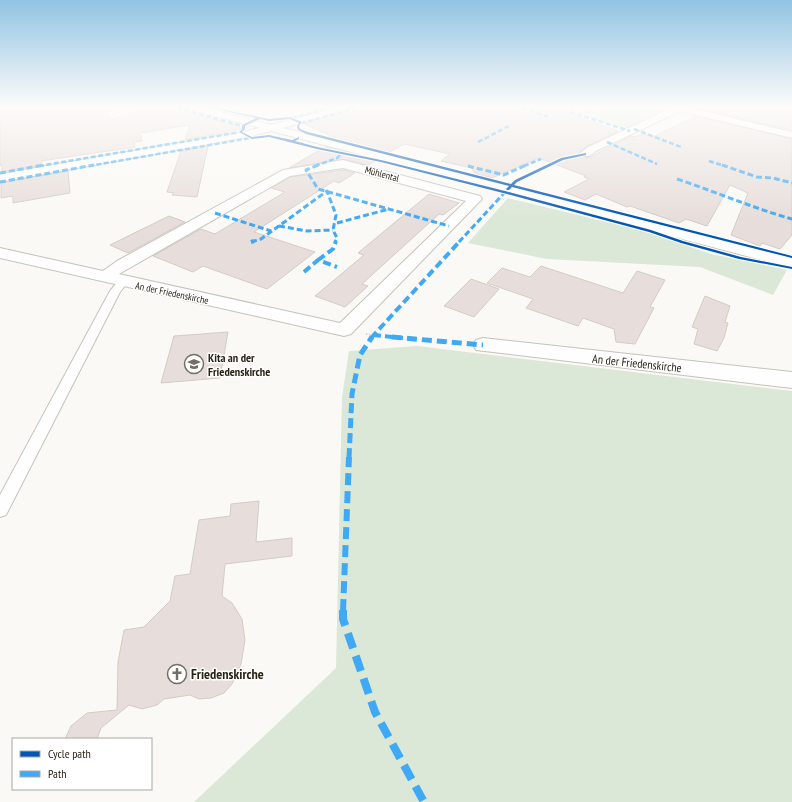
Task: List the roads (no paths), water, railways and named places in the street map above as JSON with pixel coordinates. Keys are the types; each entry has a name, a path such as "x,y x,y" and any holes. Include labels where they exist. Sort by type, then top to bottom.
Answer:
{"street":[{"path":"0,178 197,143"},
{"path":"331,143 792,263"},
{"path":"585,154 603,143"},
{"name":"Mühlental","path":"105,277 123,264 286,173 343,164 475,200 344,330"},
{"name":"An der Friedenskirche","path":"0,253 123,282 344,330"},
{"name":"An der Friedenskirche","path":"483,345 792,380"}],"lane":[{"path":"0,510 115,291 123,282"}],"place":[{"name":"Kita an der Friedenskirche","path":"194,364"},
{"name":"Friedenskirche","path":"177,674"}]}
